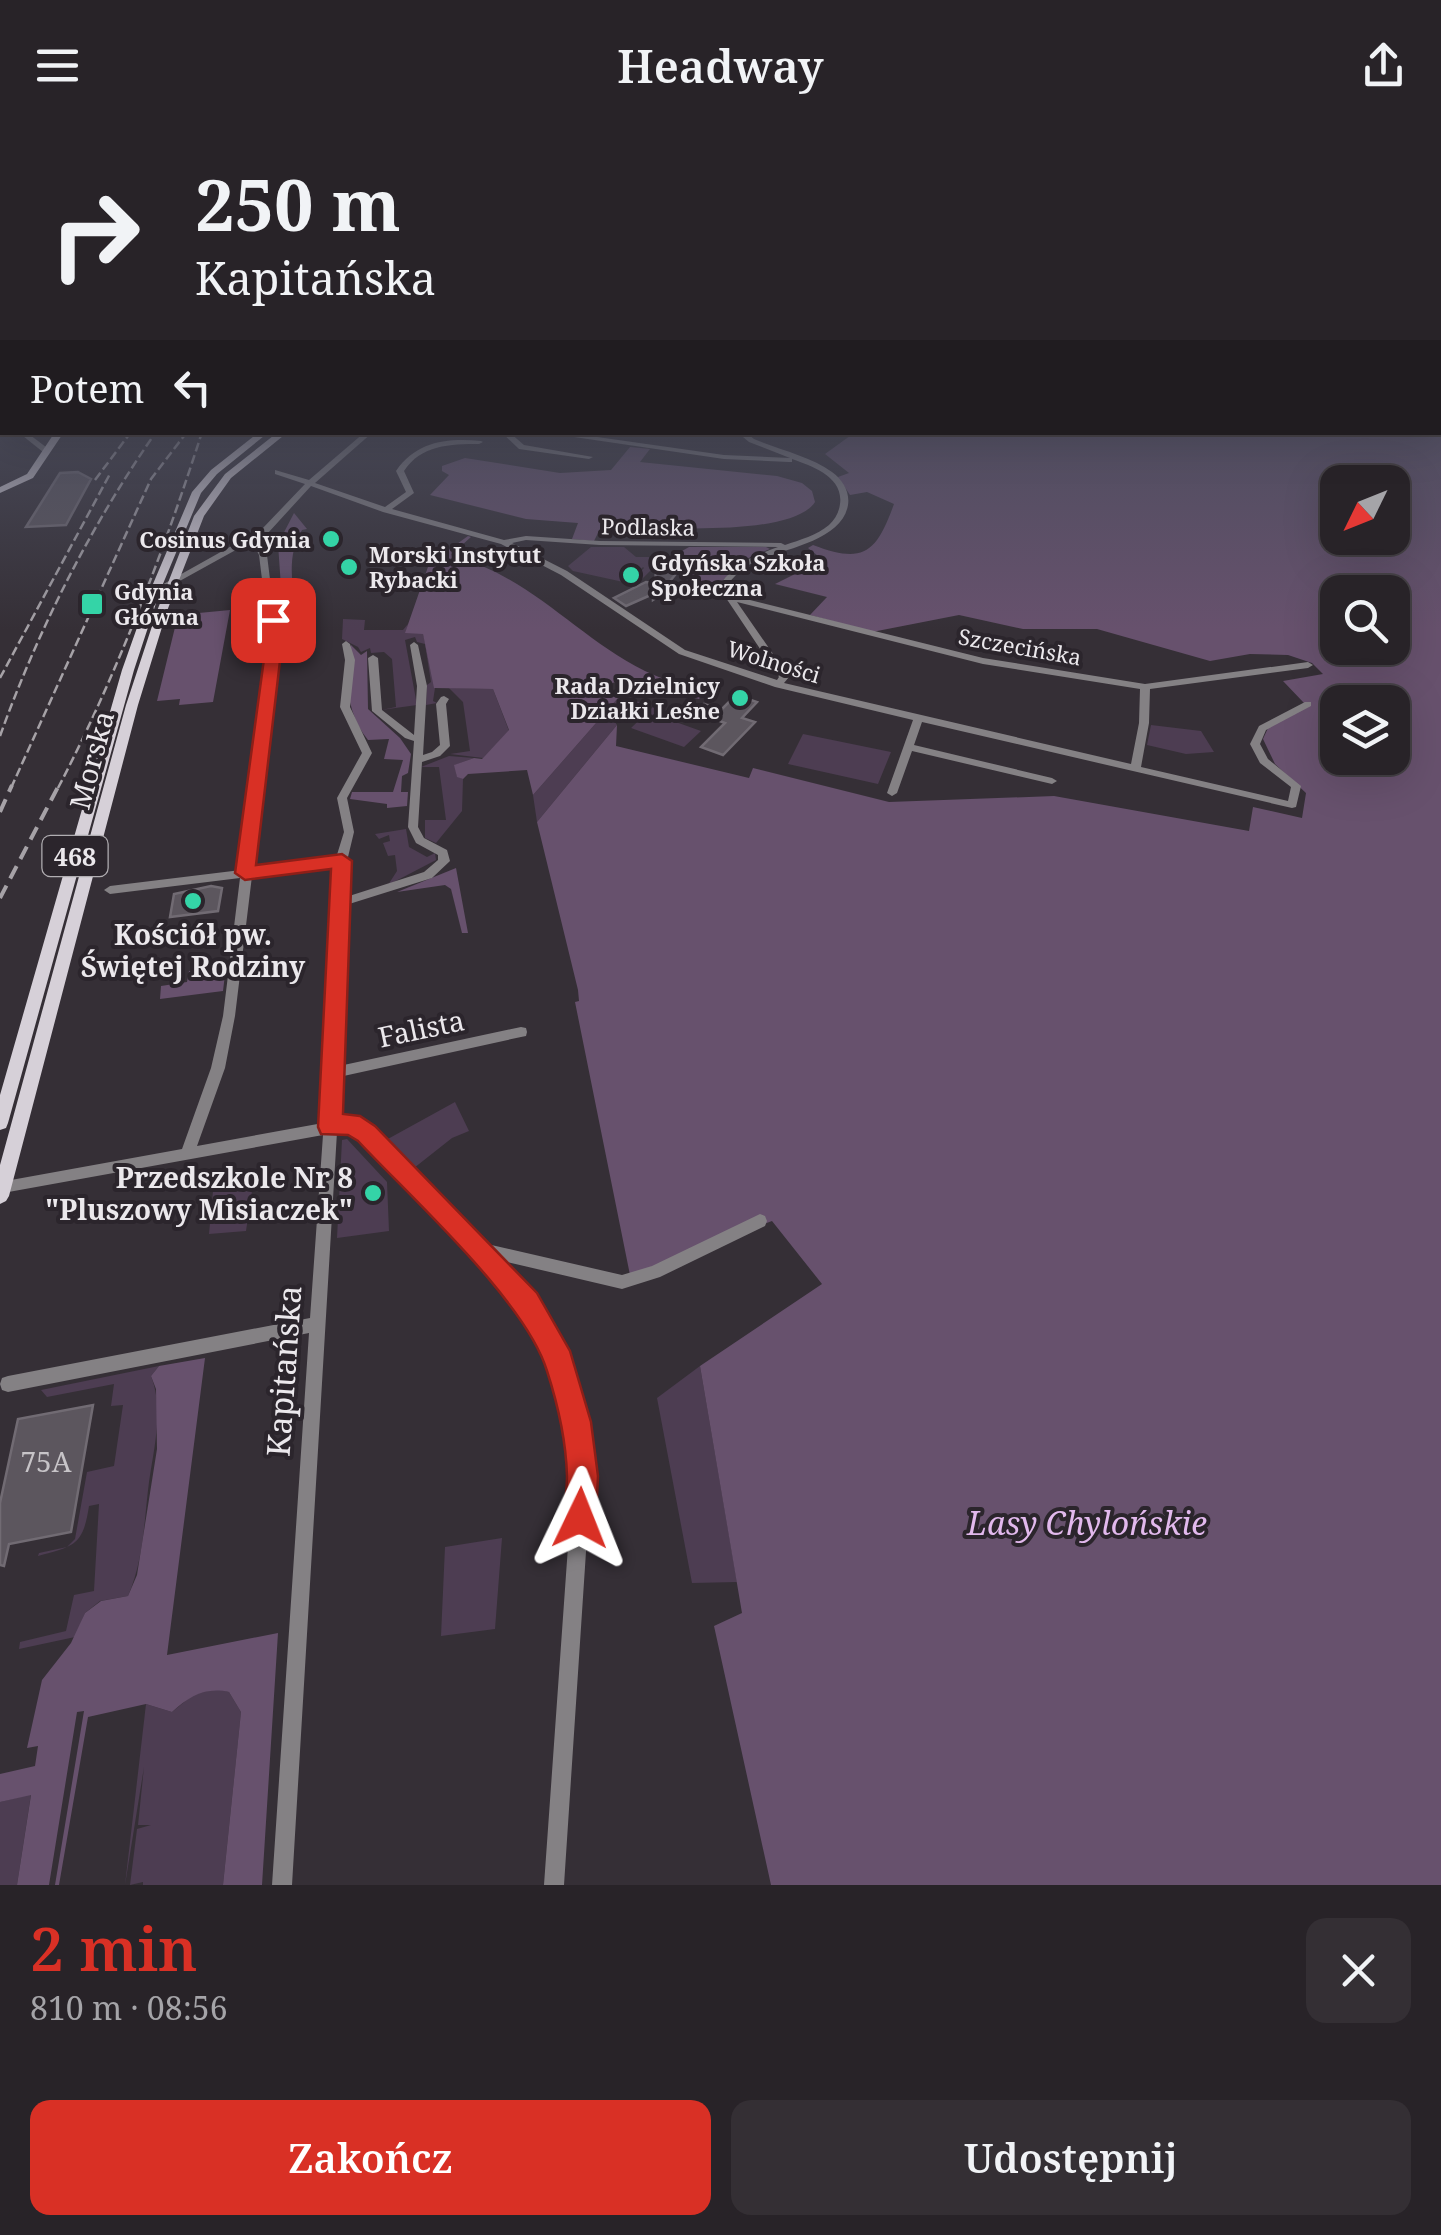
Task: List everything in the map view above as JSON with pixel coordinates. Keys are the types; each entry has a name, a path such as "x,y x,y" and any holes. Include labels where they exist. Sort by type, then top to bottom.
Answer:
{"main road":[{"path":"4,487 30,476 36,466"},
{"path":"214,472 218,466"},
{"name":"Morska","path":"0,1123 128,670 192,500 222,466"},
{"name":"Morska","path":"1,1191 136,690 199,516 210,498 242,466"}],"street":[{"path":"155,592 174,578 194,574 255,538 331,466"},
{"path":"386,510 410,493 400,471 404,466"},
{"path":"778,685 784,677 730,598 724,583 732,571 836,523 845,505 842,488 834,478 812,466"},
{"name":"Wolności","path":"278,472 386,510 504,542 564,572 682,652 778,685 1292,805 1296,786 1264,761 1256,744 1262,728 1308,704"},
{"path":"187,1154 225,1039 274,644 264,555 255,538"},
{"name":"Podlaska","path":"504,542 526,538 600,544 791,546"},
{"path":"186,550 202,554 240,546"},
{"path":"166,564 174,578"},
{"name":"Szczecińska","path":"730,598 971,658 1145,686 1308,665"},
{"name":"Kapitańska","path":"282,1885 330,1127 342,861 350,832 343,793 367,753 344,707 350,660 346,644"},
{"path":"340,903 388,891 435,872 444,863 443,853 420,840 414,831 422,686 414,645"},
{"path":"388,659 374,660 377,712 419,739"},
{"path":"1135,768 1144,723 1145,686"},
{"path":"418,760 445,746 441,704 444,699"},
{"path":"892,793 918,719"},
{"path":"907,747 1052,781"},
{"path":"110,890 342,861"},
{"name":"Falista","path":"332,1073 521,1032"},
{"path":"1,1191 351,1124 361,1129 480,1249 527,1303 560,1362 576,1422 582,1476 554,1885"},
{"path":"480,1249 622,1282 635,1280 760,1221"},
{"path":"8,1384 316,1324"}],"shaded area":[{"path":"591,547 624,547 636,557 649,557 653,568 640,581 633,580 643,567 628,583 573,571 568,566"},
{"path":"343,619 365,620 364,630 403,630 408,624 406,632 423,633 435,688 433,701 437,703 426,705 427,685 431,682 425,644 415,637 405,640 417,705 381,710 396,707 392,659 384,652 371,653 370,648 361,652 342,639"},
{"path":"449,688 493,689 509,731 483,758 450,754 470,751 463,702"},
{"path":"618,698 640,702 615,722 617,725 537,822 533,795"},
{"path":"654,706 677,715 673,721 701,731 684,747 631,728"},
{"path":"1151,725 1201,731 1214,752 1186,754 1147,745"},
{"path":"803,734 891,752 878,784 788,764"},
{"path":"449,756 474,758 455,765 457,776 463,779 462,811 436,843 425,838 425,820 446,820 439,767 421,767"},
{"path":"406,829 409,847 427,857 435,853 436,860 388,885 397,871 395,855 388,856 383,843 390,841 389,835 379,839 375,834"},
{"path":"455,1102 469,1131 452,1138 414,1168 386,1140"},
{"path":"347,1139 387,1182 389,1231 337,1238 342,1140"},
{"path":"253,1184 246,1231 209,1234 213,1191"},
{"path":"159,1366 151,1376 157,1402 157,1429 143,1540 128,1596 100,1601 85,1613 75,1637 19,1649 20,1642 66,1631 74,1595 94,1591 99,1504 89,1506 80,1537 67,1547 75,1539 87,1472 114,1466 123,1405 111,1406 114,1384 47,1397 41,1390"},
{"path":"700,1366 737,1582 692,1583 657,1398"},
{"path":"502,1538 495,1629 441,1636 445,1547"},
{"path":"218,1689 229,1692 241,1712 223,1885 130,1885 137,1829 151,1825 138,1825 144,1767 125,1885 146,1704 172,1712 194,1694"},
{"path":"31,1794 17,1885 0,1885 0,1802"}],"green space":[{"path":"442,466 515,466 560,473 611,470 614,466 678,466 777,476 802,483 812,491 815,502 801,514 749,526 602,525 594,541 572,539 578,523 526,519 430,495 449,475 442,471"},
{"name":"Lasy Chylońskie","path":"840,466 1320,466 1320,555 1410,555 1410,466 1441,466 1441,1885 771,1885 714,1626 742,1613 700,1366 822,1284 772,1221 630,1275 575,1002 579,1001 578,990 537,822 617,725 616,746 749,778 753,768 889,802 1054,796 1249,831 1253,807 1302,818 1306,793 1275,764 1263,739 1268,728 1304,703 1283,681 1323,674 1312,663 1288,655 1250,654 1210,661 1097,629 1023,629 959,615 872,632 810,615 827,597 775,584 823,560 808,548 813,545 844,554 866,550 881,534 894,504 867,492 850,495 838,477 849,473"},
{"path":"294,513 307,529 297,539 292,558 295,607 283,615 278,544"},
{"path":"471,537 451,555 506,577 645,671 704,693 699,699 618,681 610,684 608,695 618,698 533,795 527,770 457,777 454,765 482,759 509,730 493,689 434,688 423,634 405,633 429,564"},
{"path":"689,547 770,549 739,562 721,583 714,585 680,576 684,570 682,551"},
{"path":"230,610 213,702 179,705 180,699 157,701 178,615"},
{"path":"351,645 361,655 367,651 368,709 400,738 411,754 408,773 402,776 401,792 408,792 407,806 387,808 387,804 350,799 352,792 393,792 403,760 384,759 389,739 368,740 355,718 348,682"},
{"path":"456,868 468,933 462,933 451,889 445,885 397,892"},
{"path":"226,966 223,991 160,999 161,986 187,982 189,971"},
{"path":"205,1358 167,1655 278,1633 262,1885 223,1885 241,1712 229,1692 212,1691 192,1697 172,1712 146,1704 88,1717 59,1885 55,1885 84,1711 77,1712 49,1885 17,1885 31,1795 0,1802 0,1774 35,1766 38,1746 27,1748 42,1680 71,1643 85,1613 101,1601 128,1596 137,1575 157,1449 156,1389 151,1376 159,1366"}],"building":[{"path":"78,472 91,479 66,525 26,527 60,473"},
{"name":"Gdyńska Szkoła Społeczna","path":"657,558 680,558 679,570 666,586 672,587 653,600 653,594 626,606 614,598 646,582 655,583"},
{"path":"736,695 757,702 742,718 755,722 723,755 701,747 725,723 696,712 704,704 721,710"},
{"name":"Kościół pw. Świętej Rodziny","path":"211,886 222,888 218,911 170,917 174,894"},
{"path":"93,1405 71,1532 9,1544 4,1566 0,1565 0,1503 18,1419"}],"railway":[{"path":"95,480 106,466"},
{"path":"0,736 68,579 133,466"},
{"path":"11,788 151,479 161,466"},
{"path":"58,788 138,613 191,466"},
{"path":"0,678 111,472"},
{"path":"0,812 12,785"},
{"path":"0,898 59,785"}],"place":[{"name":"Cosinus Gdynia","path":"331,539"},
{"name":"Morski Instytut Rybacki","path":"349,567"},
{"name":"Gdyńska Szkoła Społeczna","path":"631,575"},
{"name":"Gdynia Główna","path":"92,604"},
{"name":"Rada Dzielnicy Działki Leśne","path":"740,698"},
{"name":"Kościół pw. Świętej Rodziny","path":"193,901"},
{"name":"Przedszkole Nr 8 \"Pluszowy Misiaczek\"","path":"373,1193"}],"route":[{"path":"273,620 274,644 245,873 342,861 330,1127 356,1125 480,1249 527,1303 560,1362 576,1422 582,1476 580,1518"}]}
